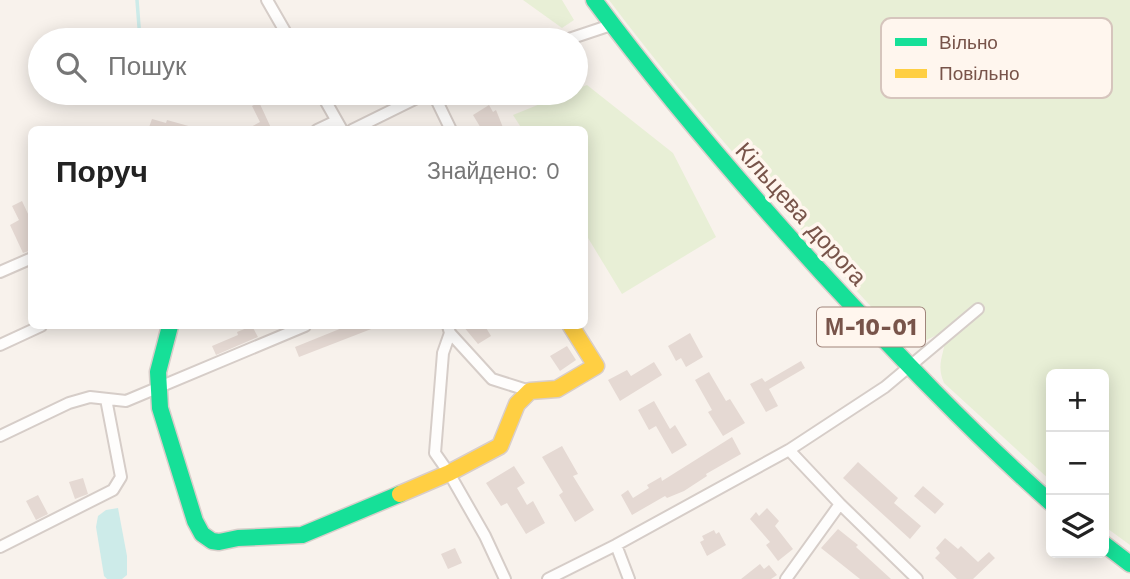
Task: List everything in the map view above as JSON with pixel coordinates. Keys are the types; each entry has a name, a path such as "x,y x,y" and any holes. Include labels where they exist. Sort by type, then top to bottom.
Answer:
{"main road":[{"name":"Кільцева дорога","path":"594,0 647,72 761,206 909,368 989,448 1046,499"},
{"path":"169,329 158,372 165,428 195,521 202,534 212,541 302,534 449,473 500,446 517,404 530,391 557,389 596,366 572,329"},
{"path":"1109,548 1130,564"}],"street":[{"path":"267,0 283,28"},
{"path":"588,33 611,25"},
{"path":"328,105 339,125"},
{"path":"360,126 403,105"},
{"path":"439,105 449,126"},
{"path":"0,272 28,260"},
{"path":"548,579 616,545 789,450 840,418 909,368 978,309"},
{"path":"0,345 35,329"},
{"path":"0,436 90,397 126,401 298,329"},
{"path":"449,329 492,379 530,391"},
{"path":"449,329 443,354 435,453 485,536 505,579"},
{"path":"0,547 113,490 121,477 106,399"},
{"path":"789,450 917,579"},
{"path":"786,579 840,504"},
{"path":"616,545 629,579"}],"green space":[{"path":"523,0 562,0 574,20 562,28"},
{"path":"609,0 1130,0 1130,545 1109,530 1109,369 1046,369 1046,476 944,383 940,369 945,334 917,344 898,336 713,129"},
{"path":"588,86 673,153 716,237 622,294 588,238 588,126 520,126 513,115 538,105 588,105"}],"water":[{"path":"118,508 127,556 127,575 122,579 107,579 104,576 96,527 98,516 106,510"}],"building":[{"path":"260,105 270,126 252,126 260,122 252,106"},
{"path":"489,105 493,112 496,110 502,126 480,126 473,115"},
{"path":"152,119 188,126 149,126"},
{"path":"22,201 28,214 28,251 23,253 10,225 19,220 12,206"},
{"path":"254,329 258,337 216,355 212,346 238,335 237,332"},
{"path":"340,329 371,329 299,357 295,347"},
{"path":"466,329 487,329 491,336 478,344"},
{"path":"690,333 703,357 686,367 681,358 676,361 668,346"},
{"path":"567,346 576,360 560,371 550,356"},
{"path":"801,361 805,368 769,389 778,406 766,412 750,384 762,378 765,382"},
{"path":"654,362 662,375 620,401 608,380 627,370 631,376"},
{"path":"709,372 726,401 730,399 745,423 723,436 708,412 712,410 695,380"},
{"path":"654,401 670,429 675,425 687,445 672,454 656,426 649,430 638,410"},
{"path":"732,437 741,454 706,474 707,476 684,491 667,498 665,496 632,515 621,495 628,490 633,498 649,488 647,485 661,477 662,481"},
{"path":"562,446 578,474 573,476 594,510 575,522 559,495 563,492 542,457"},
{"path":"858,462 898,498 894,503 921,526 910,539 843,478"},
{"path":"514,466 525,483 517,488 527,505 533,501 545,523 526,534 507,503 501,506 486,483"},
{"path":"83,478 88,494 75,499 69,482"},
{"path":"923,486 944,504 935,514 914,496"},
{"path":"38,495 48,514 36,520 26,501"},
{"path":"767,508 779,521 775,526 793,549 778,561 766,545 770,542 750,519 756,512 759,516"},
{"path":"838,529 891,579 860,579 821,548"},
{"path":"714,530 716,534 719,532 726,545 707,556 700,542 704,540 702,536"},
{"path":"945,538 958,549 961,546 978,562 989,552 995,558 973,579 957,579 935,558 940,553 936,548"},
{"path":"455,548 462,563 448,569 441,554"},
{"path":"760,564 764,569 769,565 777,575 771,579 741,579"}],"waterway":[{"path":"137,0 139,28"}],"traffic: fast":[{"path":"594,0 705,140 822,273 934,391 1046,498"},
{"path":"169,329 158,372 160,408 195,521 202,534 219,542 238,538 302,535 400,494"},
{"path":"1109,548 1130,564"}],"traffic: slow":[{"path":"400,494 449,473 500,446 517,404 530,391 557,389 596,366 573,329"}]}
